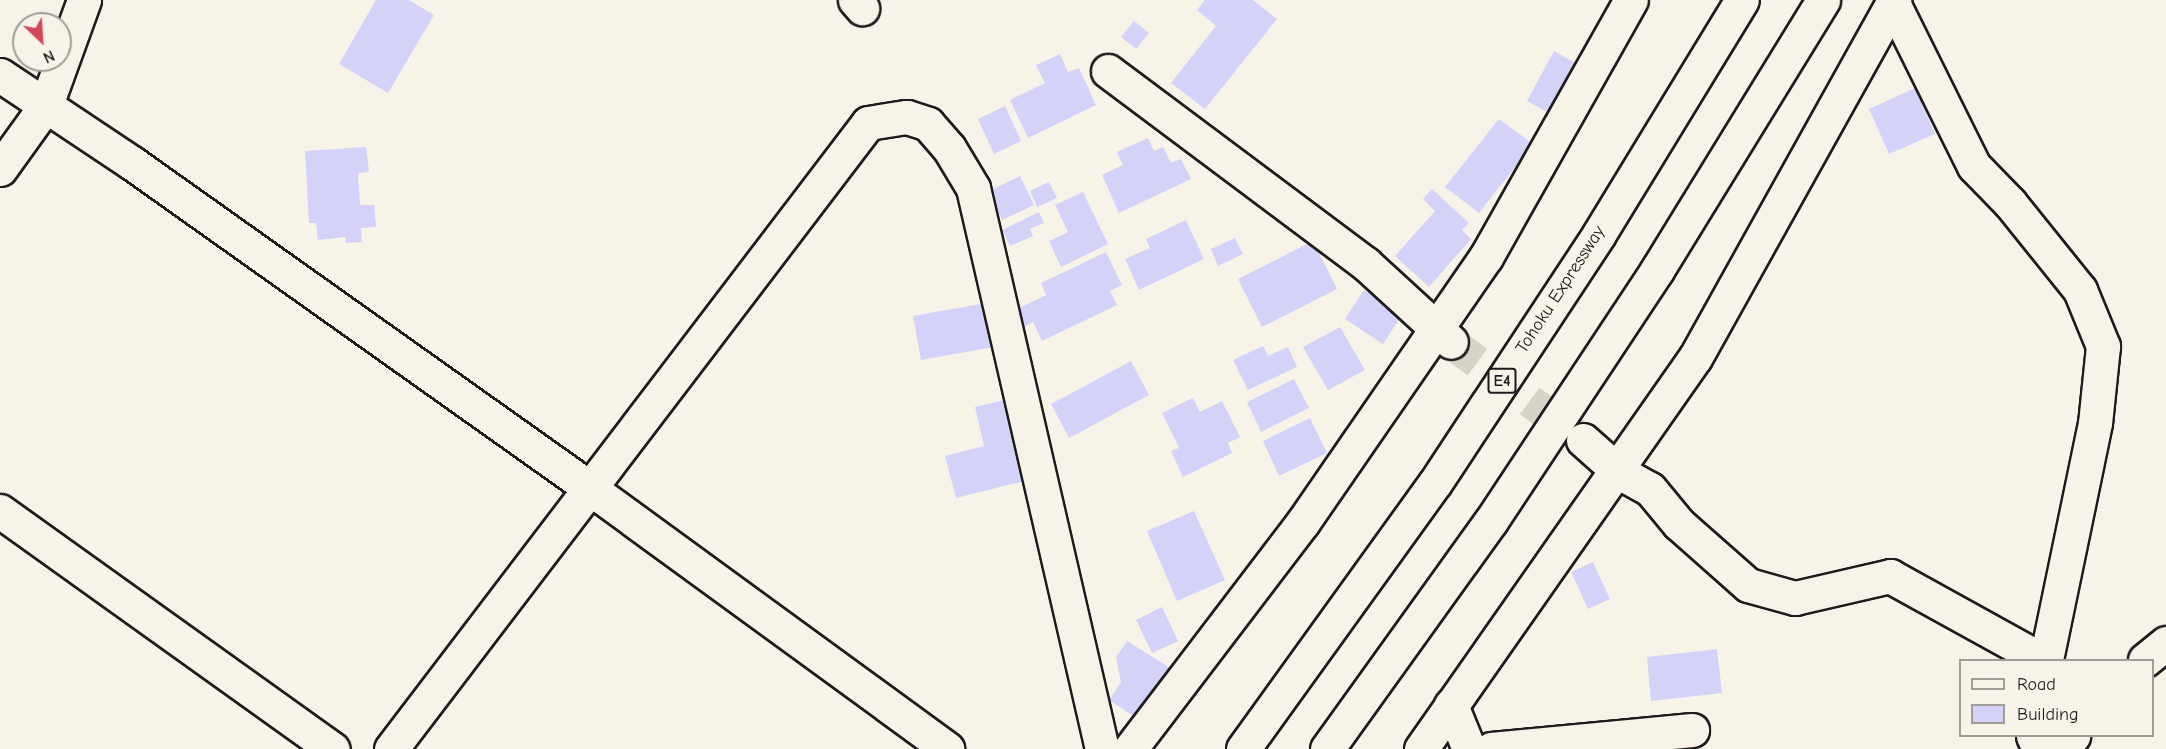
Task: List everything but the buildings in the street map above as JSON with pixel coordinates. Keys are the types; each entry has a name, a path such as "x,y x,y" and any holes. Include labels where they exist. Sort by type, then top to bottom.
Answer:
{"main road":[{"path":"0,169 46,105 84,0"},
{"path":"1130,749 1443,336 1631,0"},
{"name":"Tohoku Expressway","path":"1243,749 1435,483 1599,234 1742,0"},
{"path":"1327,749 1503,502 1657,270 1823,0"},
{"path":"1421,749 1576,523 1619,472 1695,358 1893,1"},
{"path":"1893,1 1974,166 2010,203 2080,290 2103,346 2096,423 2044,659"},
{"path":"1108,71 1366,264 1443,336"},
{"path":"0,75 46,105 591,489 947,749"},
{"path":"391,749 868,123 907,117 928,124 950,148 973,188 1102,749"},
{"path":"1583,440 1619,472 1650,489 1679,524 1748,585 1795,598 1890,576 2042,659"},
{"path":"0,511 333,749"},
{"path":"2146,659 2166,643"},
{"path":"1451,705 1469,749"},
{"path":"1491,749 1692,730"},
{"path":"2061,749 2071,737"}],"tunnel":[{"path":"1451,342 1579,437"}]}
